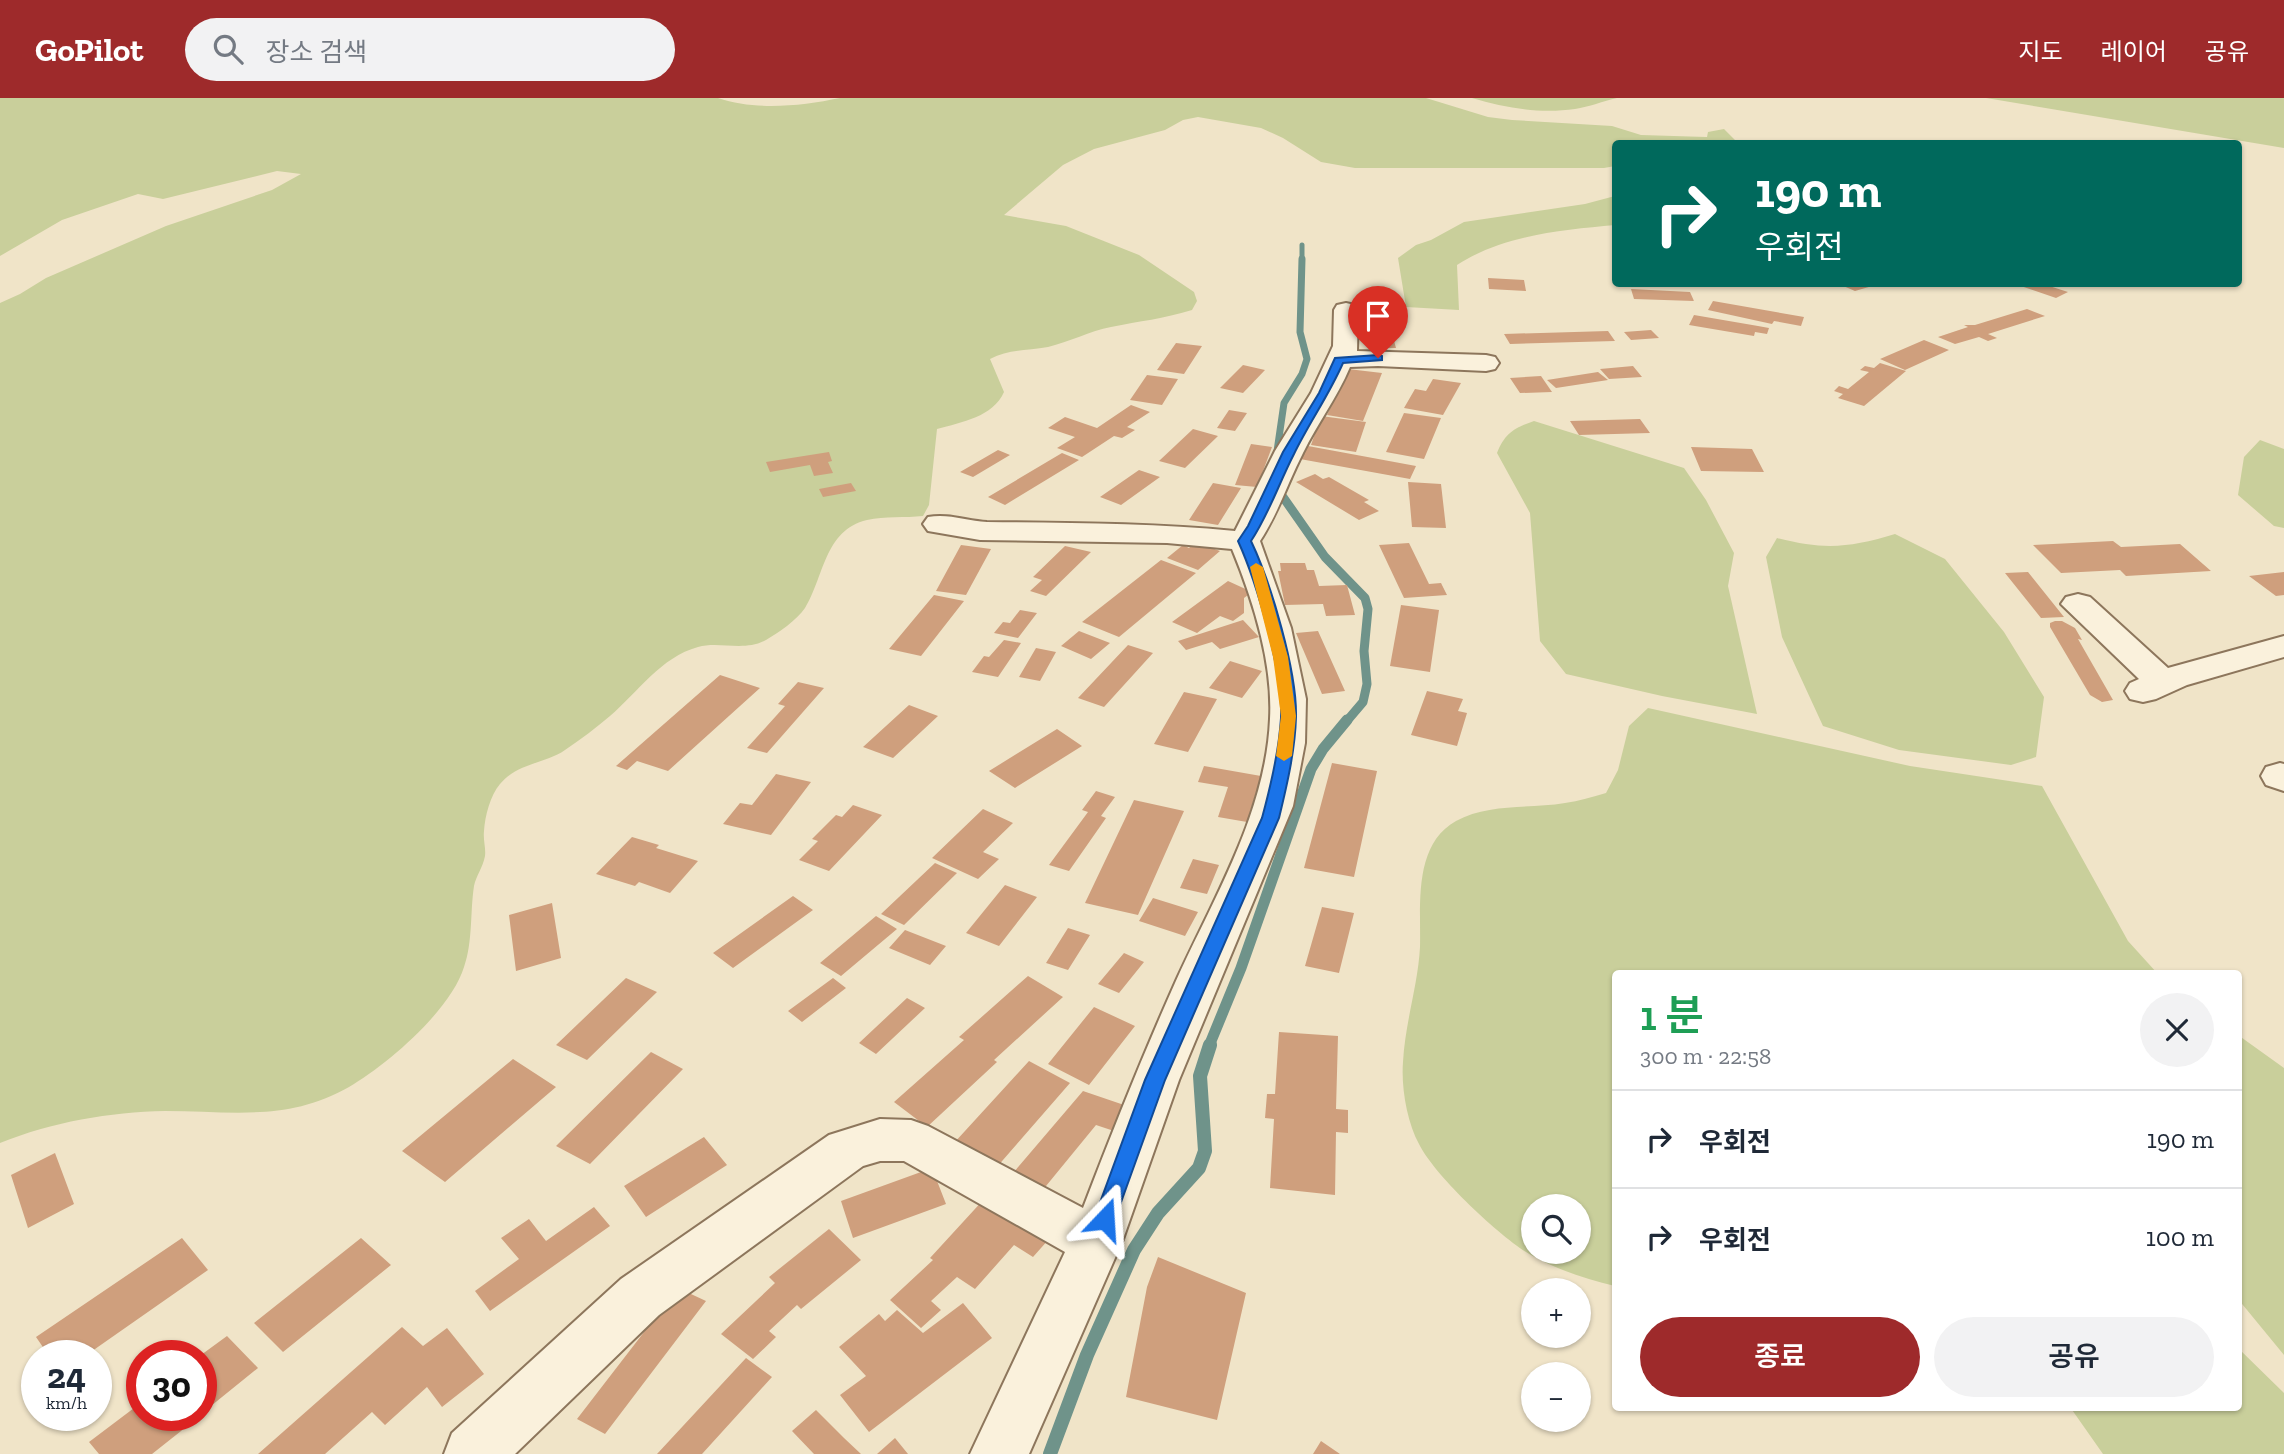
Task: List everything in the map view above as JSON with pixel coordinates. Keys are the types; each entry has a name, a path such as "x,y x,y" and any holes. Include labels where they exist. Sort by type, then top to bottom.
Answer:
{"street":[{"path":"1244,541 1254,526 1289,452 1325,393 1346,346 1346,310"},
{"path":"1339,360 1378,358 1486,363"},
{"path":"939,524 980,531 1167,534 1244,541"},
{"path":"999,1454 1096,1242 1155,1080 1270,818 1281,775 1289,716 1281,657 1257,569 1244,541"},
{"path":"2078,604 2153,686 2284,646"},
{"path":"473,1454 640,1297 847,1150 880,1140 911,1141 1096,1242"}],"green space":[{"path":"0,98 718,98 748,105 779,106 840,98 1426,98 1488,117 1612,126 1641,135 1707,137 1708,132 1724,129 1735,140 1612,140 1612,167 1604,168 1355,168 1321,162 1283,138 1261,128 1198,117 1183,120 1165,130 1094,149 1063,165 1004,215 1066,226 1139,255 1194,292 1197,301 1192,310 1103,329 1048,347 1011,352 990,359 1004,392 985,413 937,429 929,505 923,516 874,519 853,525 833,544 805,608 782,630 758,644 706,645 685,652 661,667 610,716 571,746 507,777 493,794 487,813 485,856 474,886 470,937 464,967 446,1001 399,1051 349,1087 304,1106 237,1113 123,1113 40,1129 0,1143 0,303 46,278 166,226 272,190 301,174 277,171 163,199 138,194 62,220 0,256"},
{"path":"1472,98 1617,98 1580,108 1549,111 1497,105"},
{"path":"1986,98 2284,98 2284,148"},
{"path":"1612,197 1612,225 1554,232 1513,240 1494,247 1457,265 1459,310 1406,307 1398,258 1416,245 1464,222 1585,204"},
{"path":"1534,421 1684,468 1706,500 1734,553 1728,586 1757,714 1566,674 1540,641 1530,513 1497,453 1511,432"},
{"path":"2260,440 2284,449 2284,528 2274,526 2238,495 2244,457"},
{"path":"1895,534 1945,559 2004,632 2044,697 2036,757 2011,765 1899,750 1823,726 1782,637 1766,557 1777,538 1836,546"},
{"path":"1648,708 1910,766 2042,786 2128,941 2154,970 1612,970 1612,1285 1583,1277 1549,1264 1591,1264 1591,1194 1521,1194 1521,1249 1518,1247 1469,1205 1427,1157 1408,1115 1403,1062 1419,961 1422,877 1432,845 1442,832 1456,821 1481,811 1551,805 1606,793 1618,770 1629,726"},
{"path":"2242,1038 2284,1068 2284,1355 2242,1304"},
{"path":"2242,1352 2284,1393 2284,1454 2103,1454 2073,1411 2242,1411"}],"building":[{"path":"1488,278 1524,280 1526,291 1489,289"},
{"path":"1846,287 1869,287 1855,291"},
{"path":"2024,287 2052,287 2068,292 2056,298"},
{"path":"1631,289 1690,292 1694,301 1634,299"},
{"path":"1713,301 1804,317 1801,326 1774,321 1772,324 1708,310"},
{"path":"2027,309 2045,316 1988,334 1997,338 1988,341 1979,337 1955,344 1938,337 1968,327 1964,325 1975,325"},
{"path":"1694,315 1769,328 1767,334 1755,332 1754,336 1689,325"},
{"path":"1365,322 1389,322 1396,348 1371,348"},
{"path":"1651,330 1659,338 1631,340 1624,332"},
{"path":"1608,331 1615,341 1510,344 1504,334"},
{"path":"1924,340 1949,350 1905,370 1880,359"},
{"path":"1176,343 1202,346 1184,374 1157,370"},
{"path":"1880,363 1906,371 1864,406 1838,398 1843,394 1834,391 1839,386 1848,389 1869,372 1860,370 1865,366 1874,368"},
{"path":"1243,365 1265,370 1243,393 1220,388"},
{"path":"1633,366 1642,377 1609,379 1600,369"},
{"path":"1348,369 1382,373 1363,421 1327,415"},
{"path":"1598,372 1608,380 1556,388 1547,380"},
{"path":"1147,375 1178,379 1162,405 1130,400"},
{"path":"1541,376 1552,392 1520,393 1510,378"},
{"path":"1433,379 1461,383 1443,415 1404,408 1415,389 1426,391"},
{"path":"1131,405 1150,412 1127,427 1135,430 1122,438 1114,436 1082,457 1057,448 1075,437 1048,428 1065,417 1097,428"},
{"path":"1229,410 1247,413 1235,431 1217,428"},
{"path":"1404,413 1441,418 1424,459 1386,452"},
{"path":"1321,416 1366,422 1356,452 1311,445"},
{"path":"1640,419 1650,433 1579,435 1570,421"},
{"path":"1193,429 1218,436 1185,468 1159,461"},
{"path":"1251,444 1272,447 1257,487 1235,485"},
{"path":"1308,446 1416,466 1410,479 1300,459"},
{"path":"1691,447 1752,449 1764,472 1701,471"},
{"path":"998,450 1010,455 973,477 960,472"},
{"path":"829,452 832,461 828,462 833,473 814,476 810,465 770,472 766,462"},
{"path":"1062,453 1079,460 1005,505 988,497"},
{"path":"1139,470 1160,477 1121,505 1100,497"},
{"path":"1315,474 1323,479 1329,477 1369,500 1364,502 1379,511 1359,520 1296,482"},
{"path":"1408,482 1441,484 1446,528 1412,527"},
{"path":"851,483 856,491 823,497 819,489"},
{"path":"1213,483 1241,488 1218,525 1189,520"},
{"path":"2113,541 2121,547 2180,544 2211,571 2126,576 2120,570 2061,573 2033,545"},
{"path":"1195,542 1220,551 1198,570 1167,558 1183,545 1189,548"},
{"path":"1409,543 1429,584 1441,583 1447,595 1404,598 1379,545"},
{"path":"961,545 991,549 966,595 936,591"},
{"path":"1065,546 1091,552 1046,596 1030,591 1042,580 1033,577"},
{"path":"1161,560 1196,573 1119,637 1082,622"},
{"path":"1280,563 1305,563 1307,570 1314,570 1319,586 1347,585 1355,615 1326,616 1323,604 1285,605 1278,571 1281,571"},
{"path":"2028,572 2064,617 2041,618 2005,573"},
{"path":"2284,572 2284,595 2276,596 2249,576"},
{"path":"1228,581 1252,592 1244,598 1244,613 1233,621 1220,616 1197,633 1172,622"},
{"path":"934,595 964,601 921,656 889,649"},
{"path":"1401,605 1439,610 1430,672 1390,666"},
{"path":"1020,610 1037,613 1018,638 994,633 1003,622 1010,623"},
{"path":"1243,620 1259,637 1220,649 1212,642 1186,650 1178,641"},
{"path":"2062,621 2075,628 2082,640 2078,639 2113,700 2102,702 2090,695 2050,627 2050,623"},
{"path":"1079,631 1110,643 1091,659 1061,646"},
{"path":"1318,631 1345,691 1322,694 1296,633"},
{"path":"1004,640 1021,643 998,677 972,672 984,656 989,657"},
{"path":"1128,645 1153,653 1104,707 1078,698"},
{"path":"1036,648 1056,652 1040,681 1019,677"},
{"path":"1230,661 1262,671 1242,698 1209,688"},
{"path":"720,675 760,688 668,771 637,761 627,770 616,766"},
{"path":"798,682 824,688 767,753 747,748 785,706 778,704"},
{"path":"1427,691 1463,699 1458,711 1467,713 1457,746 1411,735"},
{"path":"1184,692 1217,699 1188,752 1154,744"},
{"path":"909,705 938,716 893,758 863,747"},
{"path":"1057,729 1082,746 1015,788 989,771"},
{"path":"1332,763 1377,771 1354,877 1304,868"},
{"path":"1204,766 1261,776 1247,822 1218,817 1228,787 1198,782"},
{"path":"776,774 811,782 771,835 723,824 740,803 752,805"},
{"path":"1096,791 1115,797 1101,816 1106,818 1069,871 1049,865 1088,812 1082,810"},
{"path":"1134,800 1184,811 1138,915 1085,903"},
{"path":"853,805 882,815 829,871 799,860 818,841 812,839 836,815 842,817"},
{"path":"983,809 1013,823 983,852 999,859 978,879 932,858"},
{"path":"632,837 659,845 656,848 698,861 670,893 639,882 635,886 596,874"},
{"path":"1193,859 1219,865 1207,894 1180,888"},
{"path":"935,863 957,873 904,925 881,914"},
{"path":"1005,885 1037,897 999,946 966,933"},
{"path":"793,896 813,910 733,968 713,953"},
{"path":"1153,898 1198,912 1185,936 1139,921"},
{"path":"552,903 561,958 516,971 509,915"},
{"path":"1322,907 1354,913 1339,973 1305,966"},
{"path":"876,916 897,929 841,976 820,963"},
{"path":"1068,928 1090,935 1068,970 1046,963"},
{"path":"905,930 946,946 930,965 889,948"},
{"path":"1124,953 1144,962 1119,993 1098,984"},
{"path":"1028,976 1063,997 994,1060 997,1062 927,1127 894,1102 964,1040 959,1037"},
{"path":"626,978 657,992 587,1060 556,1045"},
{"path":"833,978 846,988 802,1022 788,1011"},
{"path":"907,998 925,1008 876,1054 859,1043"},
{"path":"1094,1007 1135,1026 1089,1085 1048,1064"},
{"path":"1279,1032 1338,1036 1336,1109 1348,1110 1348,1133 1336,1132 1335,1195 1270,1188 1274,1119 1265,1118 1267,1094 1275,1094"},
{"path":"651,1052 683,1069 590,1164 556,1146"},
{"path":"513,1059 556,1087 445,1182 402,1151"},
{"path":"1029,1061 1070,1083 996,1168 954,1143"},
{"path":"1083,1091 1127,1106 1114,1131 1096,1125 1037,1197 1008,1179"},
{"path":"704,1137 727,1165 646,1217 624,1186"},
{"path":"55,1153 74,1204 28,1228 11,1175"},
{"path":"932,1168 946,1204 853,1238 841,1201"},
{"path":"985,1198 1049,1239 1033,1257 1014,1245 975,1289 957,1277 931,1301 941,1310 921,1328 890,1300 933,1260 930,1258"},
{"path":"594,1207 610,1226 490,1311 475,1291 519,1259 501,1238 529,1219 546,1241"},
{"path":"829,1229 861,1260 801,1309 797,1305 769,1331 776,1337 753,1359 721,1334 775,1283 769,1277"},
{"path":"182,1238 208,1270 108,1340 38,1340 36,1337"},
{"path":"361,1238 391,1265 283,1352 254,1323"},
{"path":"1158,1257 1246,1293 1217,1420 1126,1397 1147,1287"},
{"path":"678,1288 706,1301 605,1434 577,1419"},
{"path":"963,1303 992,1338 869,1432 840,1395 866,1376 839,1347 879,1314 885,1321 897,1310 923,1333"},
{"path":"402,1327 423,1346 447,1328 484,1374 442,1407 427,1387 385,1425 372,1412 325,1454 258,1454"},
{"path":"227,1336 258,1368 217,1401 217,1343"},
{"path":"746,1358 772,1377 702,1454 657,1454"},
{"path":"816,1410 861,1454 814,1454 792,1431"},
{"path":"126,1414 126,1431 181,1431 152,1454 99,1454 89,1442 104,1431 112,1431 112,1425"},
{"path":"895,1438 908,1454 877,1454"},
{"path":"1321,1441 1340,1454 1313,1454"}],"waterway":[{"path":"1302,245 1302,259"},
{"path":"1276,458 1284,403 1302,374 1307,359 1300,332 1302,259"},
{"path":"1283,497 1325,557 1365,598 1368,609 1364,651 1367,684 1363,702 1346,722"},
{"path":"1209,1046 1241,968 1311,769 1323,749 1347,720"},
{"path":"1050,1454 1087,1355 1134,1250 1158,1213 1199,1168 1205,1151 1200,1076 1210,1045"}],"slow traffic":[{"path":"1256,567 1281,657 1289,716 1284,756"}],"route":[{"path":"1105,1219 1155,1080 1270,818 1281,775 1289,716 1281,657 1257,569 1244,541 1254,526 1289,452 1325,393 1339,360 1378,358"}]}
